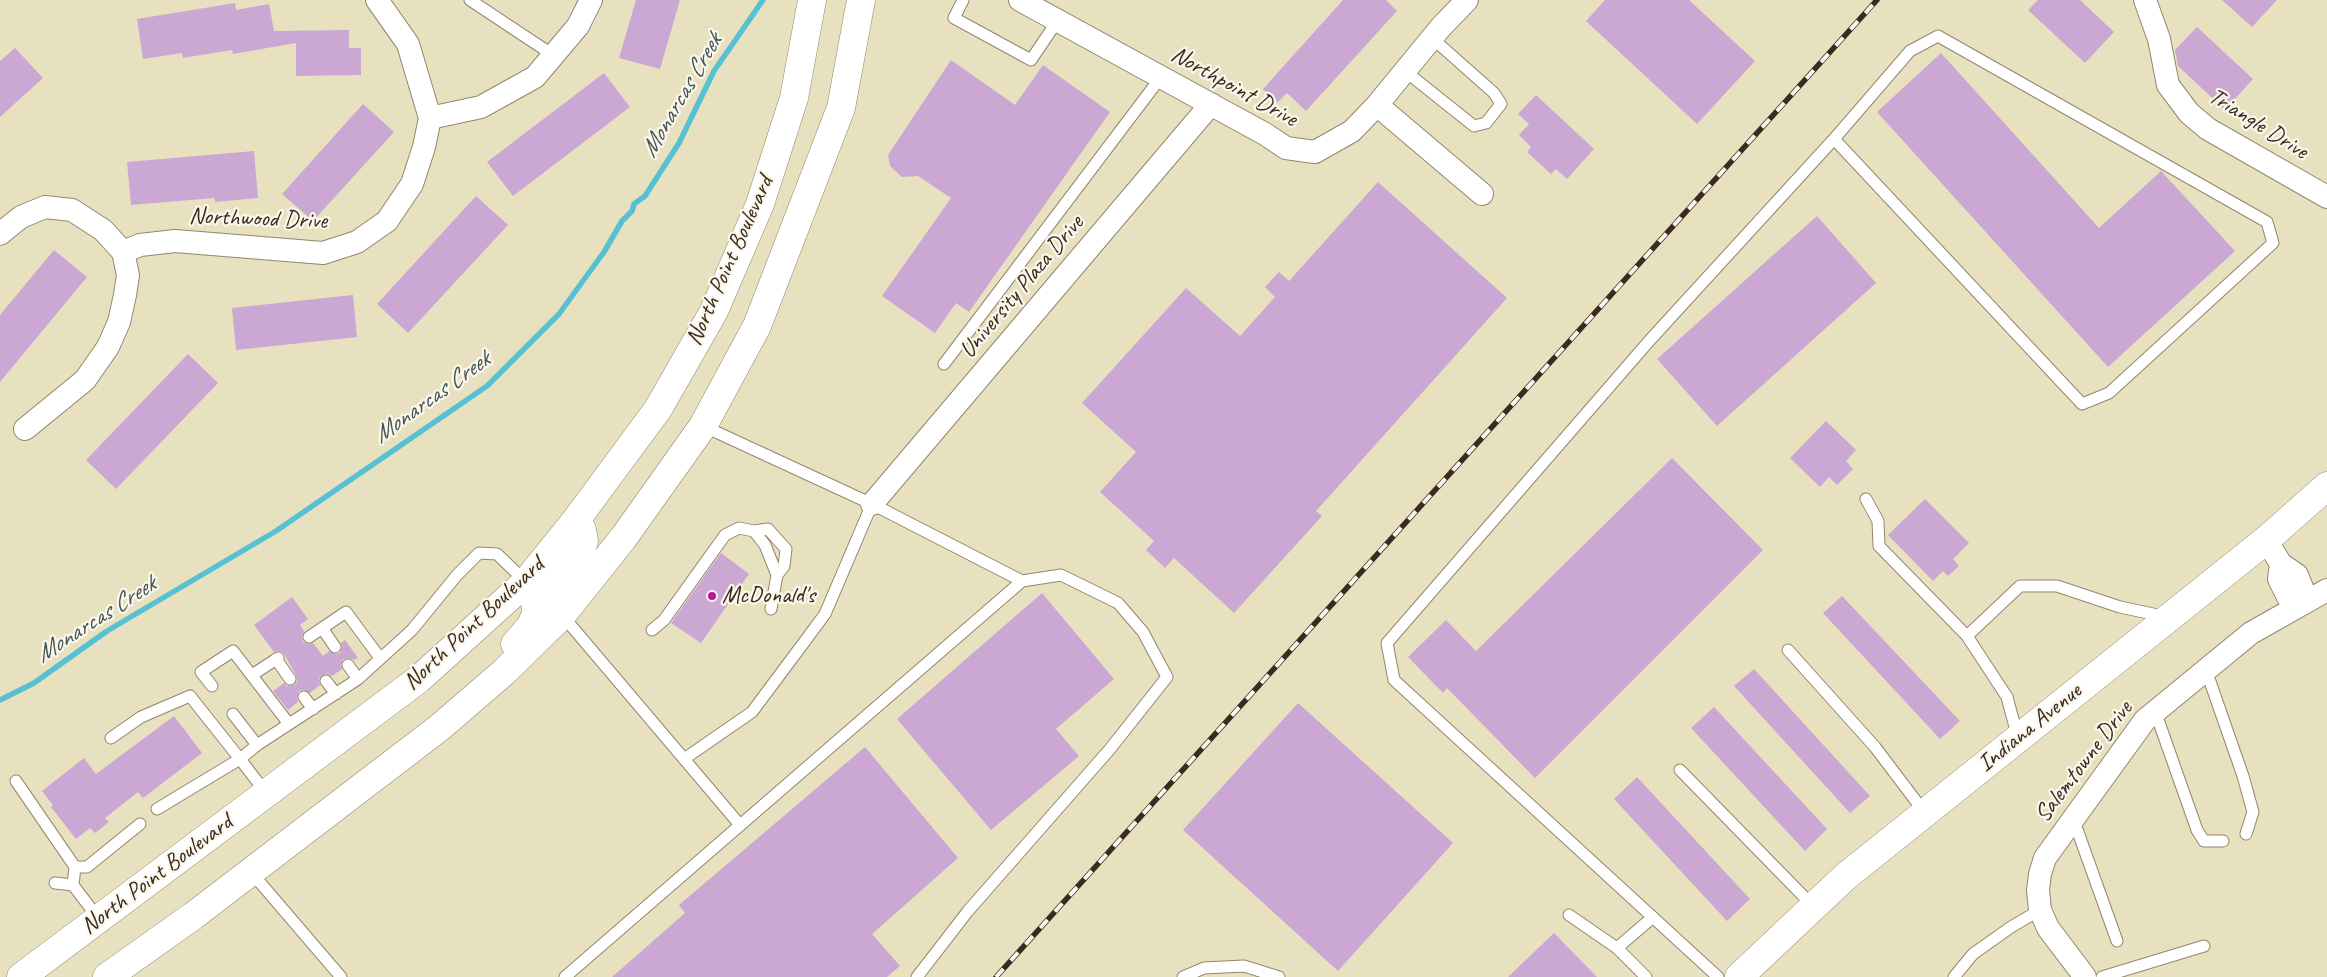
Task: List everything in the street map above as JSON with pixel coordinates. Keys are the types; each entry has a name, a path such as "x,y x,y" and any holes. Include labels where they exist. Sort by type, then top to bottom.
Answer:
{"main road":[{"name":"North Point Boulevard","path":"21,977 418,679 526,582 576,520 658,409 714,311 760,204 794,98 812,0"},
{"path":"833,132 826,111 848,0"},
{"name":"North Point Boulevard","path":"120,973 439,728 504,672 562,616 624,537 703,426 757,326 833,132 840,108 861,0"},
{"name":"Indiana Avenue","path":"1739,977 1846,877 2266,540 2327,486"},
{"path":"562,616 554,596 554,589 555,583 581,549 584,541 582,530 576,520"},
{"path":"504,672 502,664 505,655 530,627 536,614 535,600 526,582"}],"street":[{"name":"Northwood Drive","path":"123,252 140,245 175,241 323,253 357,242 387,221 412,184 424,148 430,118 408,44 377,0"},
{"path":"430,118 481,107 535,77 578,26 591,0"},
{"name":"Northpoint Drive","path":"1035,3 1058,20 1265,134 1286,148 1316,152 1352,131 1377,105 1432,38 1467,0"},
{"name":"Triangle Drive","path":"2151,3 2168,85 2189,113 2208,130 2327,197"},
{"name":"University Plaza Drive","path":"872,504 1211,104"},
{"path":"1377,105 1482,194"},
{"path":"0,234 21,217 45,207 72,210 103,230 123,252 128,276 119,322 108,347 86,380 25,429"},
{"path":"2266,540 2280,564 2297,575 2303,590 2298,601"},
{"name":"Salemtowne Drive","path":"2085,977 2048,928 2040,910 2038,890 2045,858 2145,720 2251,633 2298,601 2327,590"}],"lane":[{"path":"470,0 553,55"},
{"path":"963,0 954,18 1031,60 1058,20"},
{"path":"1718,977 1394,680 1387,643 1650,340 1834,139 1910,52 1938,36 2267,222 2272,243 2109,392 2082,404 1834,139"},
{"path":"1405,71 1474,126 1486,123 1501,104 1494,93 1432,38"},
{"path":"944,364 1161,77"},
{"path":"703,426 872,504 1022,581"},
{"path":"1866,499 1878,521 1879,546 1967,636 2006,697 2018,738"},
{"path":"684,759 752,712 825,614 872,504"},
{"path":"652,630 664,620 725,536 739,528 754,531 768,529 778,537 786,549 784,566 777,575 771,609"},
{"path":"754,531 765,545 777,575"},
{"path":"157,809 240,759 257,745 358,679 412,630 457,575 479,553 497,554 526,582"},
{"path":"565,977 1022,581 1061,575 1118,603 1143,632 1167,677 1110,749 968,911 917,977"},
{"path":"1967,636 2020,586 2057,586 2120,607 2168,618"},
{"path":"309,637 346,612 380,658"},
{"path":"562,616 740,825"},
{"path":"322,628 335,647"},
{"path":"1788,650 1875,747 1925,813"},
{"path":"212,686 201,672 233,651 289,724"},
{"path":"252,675 277,658 290,679"},
{"path":"348,665 358,679"},
{"path":"2206,670 2244,776 2254,812 2246,834"},
{"path":"326,681 336,694"},
{"path":"111,738 141,717 190,696 266,793"},
{"path":"304,697 313,709"},
{"path":"2155,712 2197,830 2204,840 2223,841"},
{"path":"233,714 257,745"},
{"path":"1680,770 1813,906"},
{"path":"16,781 76,867 74,885 98,918"},
{"path":"2073,818 2116,941"},
{"path":"76,867 87,867 140,824"},
{"path":"251,872 341,977"},
{"path":"55,883 74,885"},
{"path":"1954,977 1973,954 2011,927 2040,910"},
{"path":"1569,915 1617,948 1646,977"},
{"path":"1617,948 1652,917"},
{"path":"2102,977 2204,946"},
{"path":"1183,977 1204,968 1244,966 1279,977"}],"building":[{"path":"636,0 680,0 660,69 619,58"},
{"path":"1343,0 1386,0 1397,11 1306,111 1287,93 1278,102 1263,89"},
{"path":"1605,0 1689,0 1755,61 1697,124 1586,21"},
{"path":"2038,0 2080,0 2114,32 2085,63 2028,10"},
{"path":"2222,0 2277,0 2252,27"},
{"path":"235,3 236,10 269,4 274,31 349,30 349,48 361,48 361,75 296,76 296,43 233,54 232,50 183,58 182,53 143,59 137,19"},
{"path":"2197,27 2253,79 2225,110 2178,66 2175,50"},
{"path":"15,48 43,78 0,117 0,61"},
{"path":"1941,53 2099,228 2161,171 2235,251 2108,367 1877,112"},
{"path":"951,60 1015,105 1043,65 1110,112 969,312 956,303 935,333 882,296 951,198 918,176 902,177 890,166 888,155"},
{"path":"604,73 630,107 513,196 487,162"},
{"path":"1536,95 1594,149 1567,179 1556,169 1551,174 1527,152 1531,147 1519,135 1529,124 1518,114"},
{"path":"363,104 394,132 313,221 282,194"},
{"path":"254,151 258,198 215,202 214,198 131,205 127,162"},
{"path":"1378,182 1507,298 1316,511 1322,516 1234,613 1174,558 1165,568 1146,550 1154,541 1100,492 1136,452 1082,403 1186,288 1240,336 1275,297 1265,287 1279,272 1289,281"},
{"path":"476,196 508,225 408,333 377,304"},
{"path":"1817,216 1876,283 1717,426 1657,359"},
{"path":"54,250 87,277 0,382 0,315"},
{"path":"353,295 357,337 236,350 232,308"},
{"path":"188,354 218,383 116,489 86,460"},
{"path":"1826,421 1856,450 1846,461 1853,469 1837,485 1829,477 1820,487 1790,458"},
{"path":"1672,458 1763,550 1535,778 1447,688 1443,693 1408,657 1446,620 1476,651"},
{"path":"1925,499 1969,543 1953,559 1959,566 1948,576 1943,571 1933,581 1888,535"},
{"path":"721,553 749,574 701,643 671,623"},
{"path":"1042,593 1114,679 1056,729 1079,756 991,830 897,719"},
{"path":"1842,596 1960,721 1940,739 1823,613"},
{"path":"292,597 308,619 300,625 304,631 303,642 313,643 323,656 329,651 335,654 340,653 341,643 345,640 358,658 354,660 343,659 342,669 332,676 328,674 322,675 319,679 320,685 310,693 304,690 299,691 298,702 288,710 273,691 284,683 287,686 294,685 297,682 296,675 284,654 278,651 274,652 254,625"},
{"path":"1754,669 1870,796 1850,813 1734,686"},
{"path":"1298,703 1453,843 1338,971 1183,830"},
{"path":"1714,707 1827,829 1805,851 1691,728"},
{"path":"174,716 202,753 143,798 138,792 105,818 109,822 95,833 90,828 76,839 51,807 53,805 42,791 84,758 96,774"},
{"path":"865,747 958,858 872,934 900,966 887,977 612,977 685,913 679,905"},
{"path":"1637,777 1750,899 1727,921 1614,799"},
{"path":"1554,933 1597,977 1508,977"}],"waterway":[{"name":"Monarcas Creek","path":"0,700 34,683 107,631 276,531 487,386 559,314 604,252 622,221 632,211 634,204 645,196 679,143 714,71 763,0"}],"railway":[{"path":"996,977 1877,0"}],"place":[{"name":"McDonald's","path":"712,596"}]}
